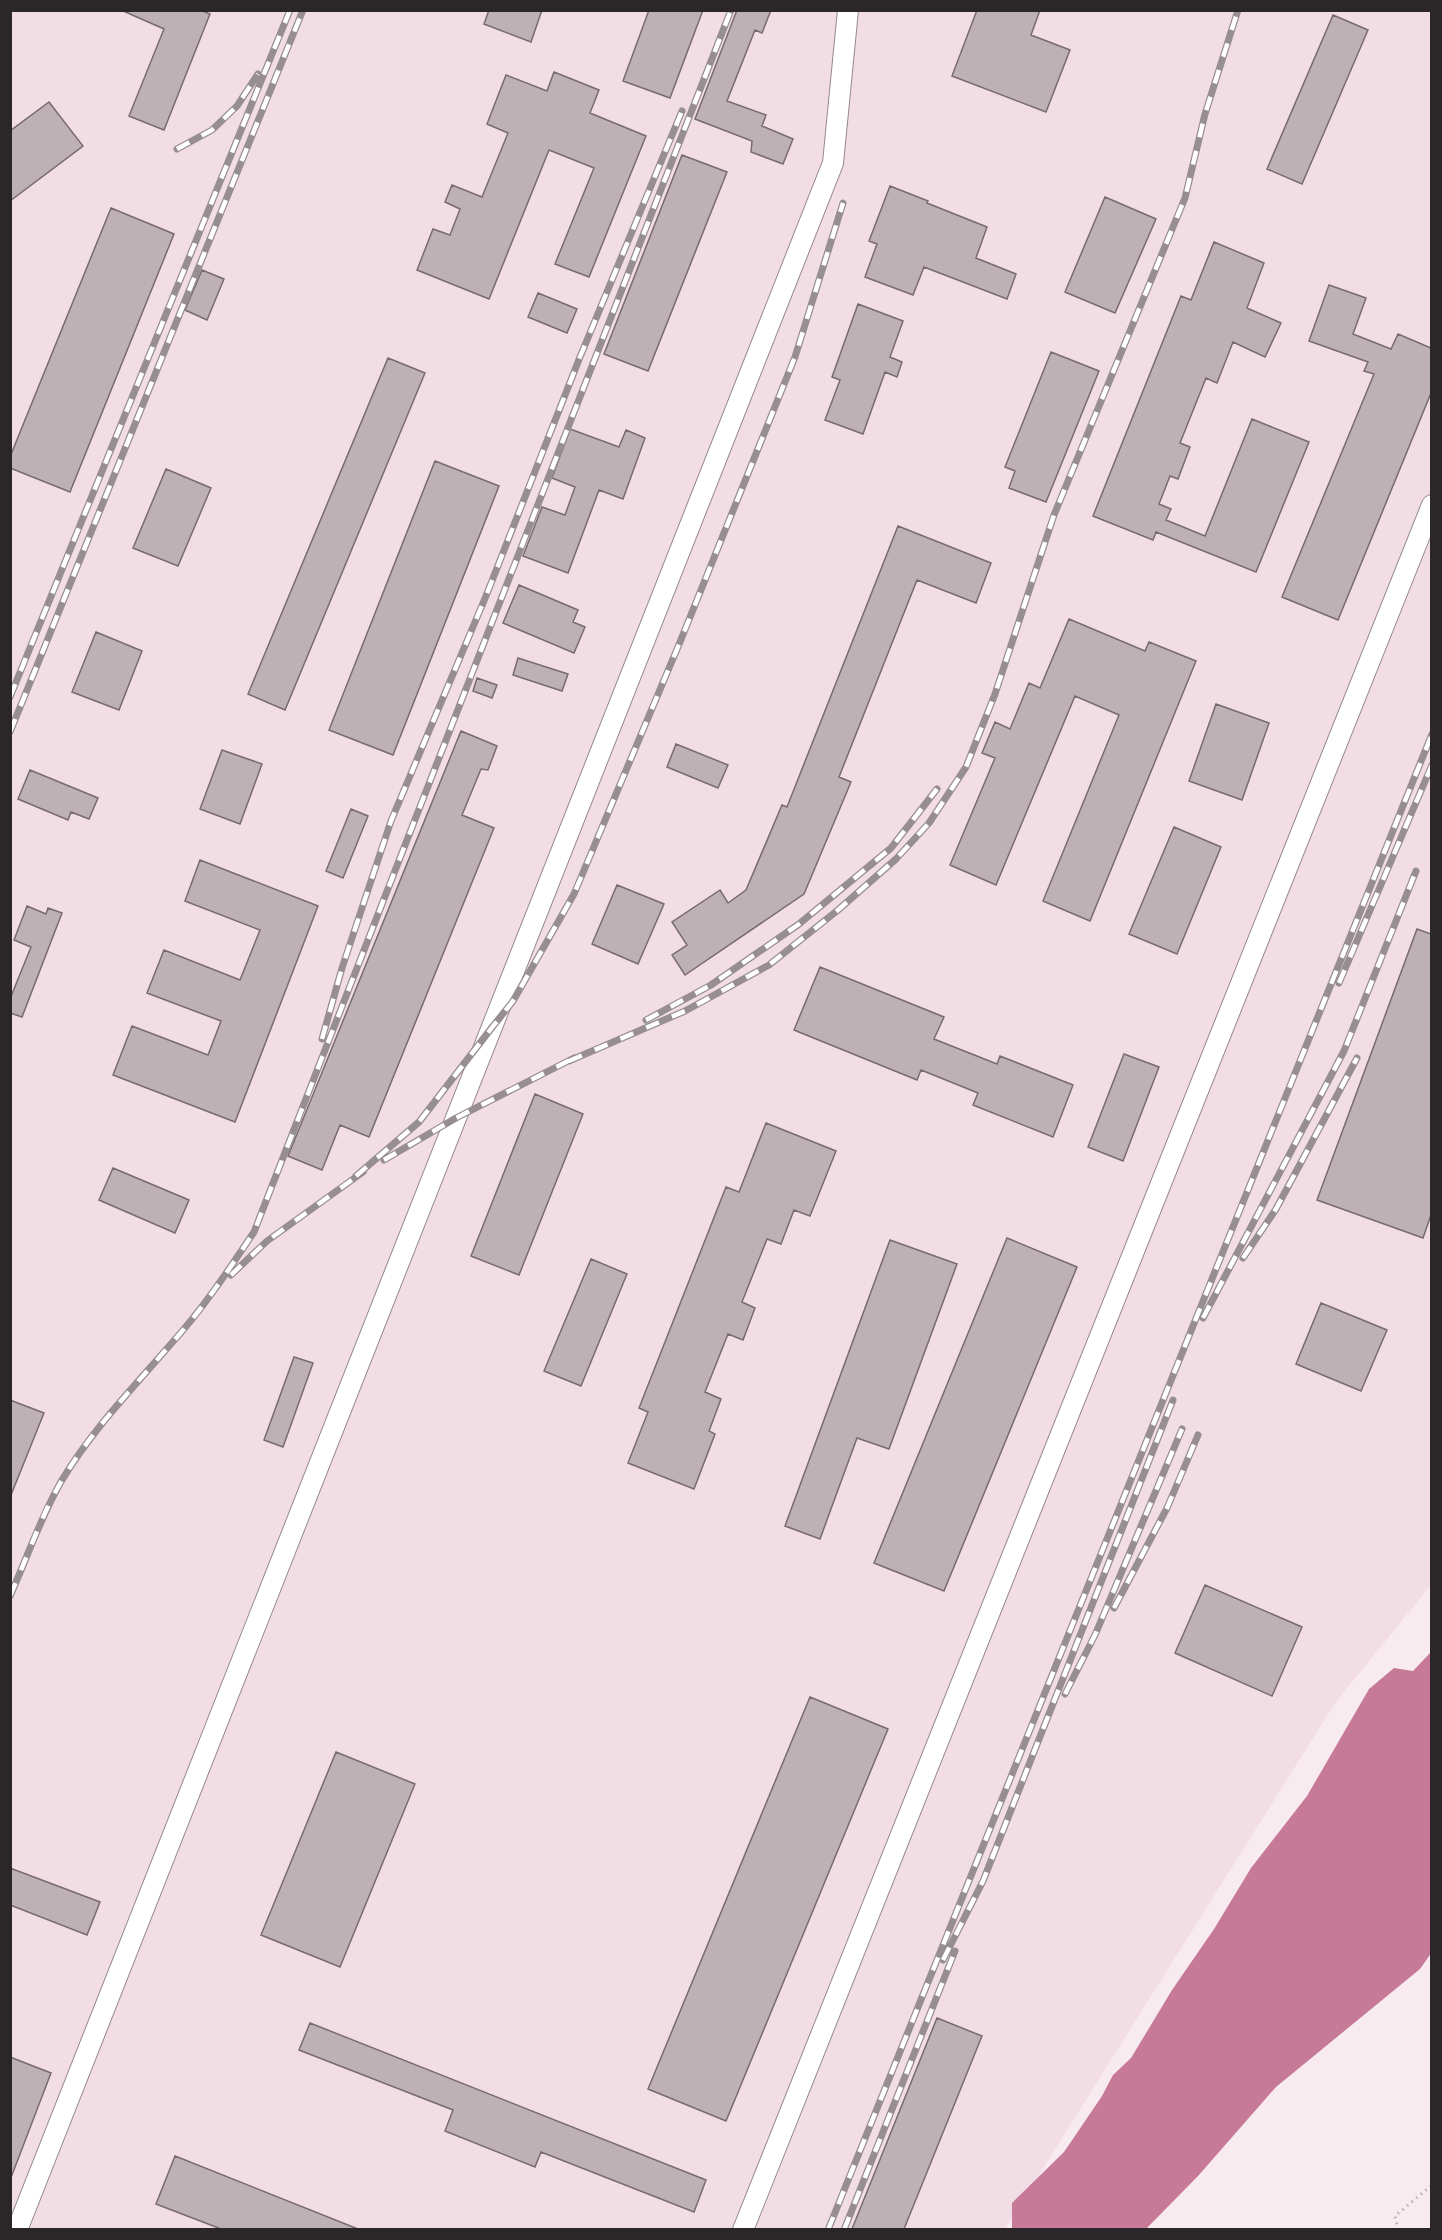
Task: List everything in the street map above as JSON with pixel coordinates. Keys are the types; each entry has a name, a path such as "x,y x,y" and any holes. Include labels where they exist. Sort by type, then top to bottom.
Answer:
{"lane":[{"path":"17,2229 833,163 848,10"},
{"path":"743,2229 1431,505"}],"path":[{"path":"1398,2229 1395,2216 1431,2185"}],"shaded area":[{"path":"11,11 1431,11 1431,1585 1335,1703 1005,2229 11,2230"},
{"path":"1431,1652 1432,1952 1420,1969 1276,2087 1198,2176 1146,2229 1012,2229 1012,2203 1064,2152 1102,2096 1113,2075 1131,2058 1251,1868 1307,1796 1369,1689 1394,1668 1413,1671"}],"building":[{"path":"121,10 200,10 210,14 164,130 129,116 164,29"},
{"path":"489,10 542,10 531,42 484,24"},
{"path":"649,10 703,10 670,98 623,81"},
{"path":"737,10 771,10 762,33 755,30 727,101 766,115 762,126 793,139 783,164 751,152 752,141 695,119"},
{"path":"977,10 1040,10 1031,35 1070,50 1046,112 952,76"},
{"path":"1333,15 1368,30 1302,184 1267,169"},
{"path":"554,72 599,90 590,113 646,136 589,277 555,264 594,168 549,150 489,299 417,270 433,229 450,235 460,209 445,202 452,185 482,197 508,133 487,124 506,75 547,91"},
{"path":"49,102 83,146 10,201 10,131"},
{"path":"682,155 727,172 648,371 604,354"},
{"path":"890,186 987,227 976,258 1016,274 1007,299 924,267 913,295 865,277 877,244 869,241"},
{"path":"1105,197 1156,219 1115,313 1065,292"},
{"path":"111,208 174,234 70,492 10,468 10,457"},
{"path":"1214,242 1264,263 1247,308 1281,323 1265,357 1233,342 1217,383 1206,378 1180,443 1190,447 1178,479 1170,476 1159,504 1171,509 1166,520 1205,536 1252,419 1309,442 1256,572 1156,532 1153,540 1093,516 1181,296 1191,300"},
{"path":"202,270 224,279 207,320 185,310"},
{"path":"1329,285 1366,298 1353,334 1391,349 1398,334 1431,348 1431,393 1338,620 1282,597 1374,374 1364,371 1368,362 1309,341"},
{"path":"538,293 577,309 567,333 528,317"},
{"path":"858,304 903,321 890,357 902,362 897,377 885,372 863,434 825,420 840,380 832,377"},
{"path":"1051,352 1099,371 1046,502 1009,488 1015,471 1005,467"},
{"path":"388,358 425,373 285,710 248,694"},
{"path":"570,429 619,447 626,430 645,438 623,499 599,490 568,573 523,556 542,507 565,515 575,487 552,478"},
{"path":"435,461 499,486 393,755 329,730"},
{"path":"166,469 211,488 178,566 133,548"},
{"path":"898,526 991,563 976,603 917,580 839,777 851,782 804,894 685,975 672,955 687,945 672,922 720,890 728,903 746,890 782,805 787,807"},
{"path":"519,585 578,610 573,622 585,627 574,653 503,623"},
{"path":"1069,619 1145,651 1149,642 1196,661 1090,921 1043,901 1119,715 1075,696 996,885 950,865 995,758 982,753 995,722 1010,729 1029,683 1040,688"},
{"path":"96,632 142,651 119,710 72,692"},
{"path":"518,658 568,674 562,691 513,675"},
{"path":"477,678 497,685 492,698 473,691"},
{"path":"1216,704 1269,723 1242,800 1189,781"},
{"path":"461,731 497,746 488,770 481,769 462,815 494,828 369,1137 340,1125 322,1170 288,1156"},
{"path":"676,744 728,765 718,788 667,767"},
{"path":"222,750 262,764 240,824 200,809"},
{"path":"30,770 98,798 89,819 71,812 68,820 18,799"},
{"path":"351,809 368,816 343,878 326,871"},
{"path":"1174,827 1221,847 1177,954 1129,934"},
{"path":"200,860 318,906 235,1122 113,1075 132,1026 208,1055 221,1021 147,993 164,950 240,980 260,930 185,901"},
{"path":"617,885 664,904 638,964 592,944"},
{"path":"27,906 46,914 48,908 62,913 22,1017 10,1013 10,999 31,947 14,940"},
{"path":"1417,929 1431,934 1431,1215 1423,1238 1317,1200"},
{"path":"820,967 944,1017 934,1039 997,1064 1000,1056 1073,1085 1053,1137 973,1105 978,1093 921,1070 917,1080 794,1030"},
{"path":"1124,1054 1159,1067 1123,1161 1088,1147"},
{"path":"535,1094 583,1114 519,1275 471,1256"},
{"path":"766,1123 836,1151 810,1216 794,1210 781,1244 767,1239 742,1302 755,1308 743,1340 728,1334 705,1392 721,1399 709,1431 715,1434 694,1489 628,1463 648,1412 639,1408 726,1187 739,1192"},
{"path":"113,1168 189,1200 175,1233 99,1200"},
{"path":"1007,1238 1077,1267 944,1591 874,1563"},
{"path":"890,1240 957,1264 889,1449 857,1438 820,1539 785,1526"},
{"path":"591,1259 627,1274 581,1386 544,1371"},
{"path":"1321,1303 1387,1330 1361,1391 1296,1364"},
{"path":"294,1357 313,1363 283,1447 264,1440"},
{"path":"10,1400 44,1413 11,1495 10,1495"},
{"path":"1205,1585 1302,1627 1272,1696 1175,1653"},
{"path":"810,1697 888,1729 726,2121 648,2089"},
{"path":"336,1752 415,1784 340,1967 261,1935"},
{"path":"10,1868 100,1902 87,1935 10,1905"},
{"path":"937,2018 982,2036 904,2229 852,2229"},
{"path":"310,2023 706,2180 694,2212 541,2152 535,2167 445,2131 453,2110 299,2050"},
{"path":"10,2057 51,2073 12,2175 10,2174"},
{"path":"175,2156 358,2229 221,2229 156,2204"}],"railway":[{"path":"10,697 290,10"},
{"path":"10,732 303,10"},
{"path":"10,1596 47,1508 86,1444 193,1318 254,1232 731,10"},
{"path":"569,1061 685,1011 769,965 838,910 896,859 929,823 966,767 995,694 1054,515 1185,198 1205,114 1238,10"},
{"path":"177,149 212,130 237,106 258,74"},
{"path":"322,1039 342,968 391,821 486,596 580,357 682,111"},
{"path":"356,1176 419,1122 513,1001 574,894 680,642 795,357 843,203"},
{"path":"828,2230 1432,734"},
{"path":"1339,983 1432,765"},
{"path":"646,1020 711,985 799,924 891,848 937,789"},
{"path":"1203,1318 1344,1051 1416,871"},
{"path":"384,1160 456,1118 574,1058"},
{"path":"1243,1258 1276,1209 1357,1058"},
{"path":"231,1275 267,1241 363,1172"},
{"path":"943,1960 983,1881 1173,1400"},
{"path":"1065,1694 1095,1635 1182,1429"},
{"path":"1114,1608 1167,1508 1198,1435"},
{"path":"844,2230 955,1951"}]}
